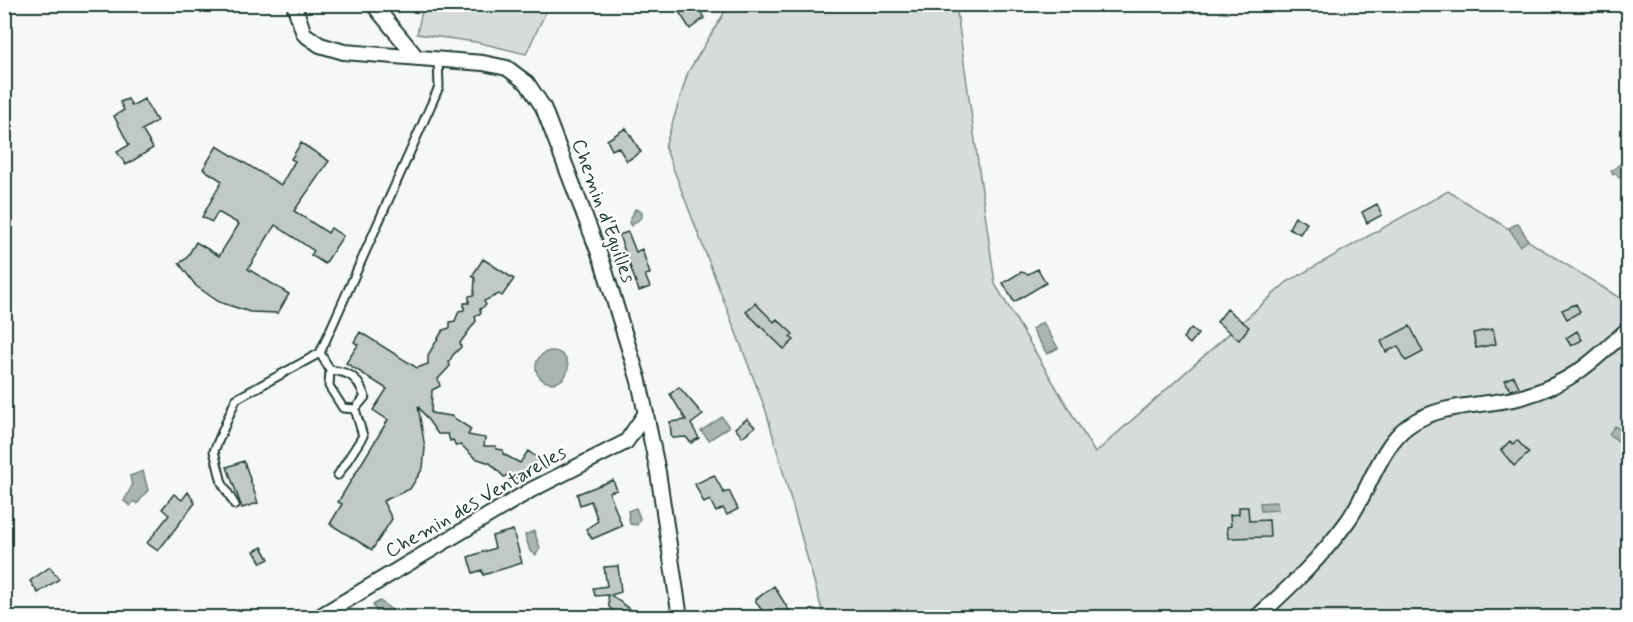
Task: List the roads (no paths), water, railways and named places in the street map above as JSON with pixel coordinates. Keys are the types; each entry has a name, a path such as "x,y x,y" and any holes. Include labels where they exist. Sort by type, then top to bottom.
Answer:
{"street":[{"name":"Chemin d'Eguilles","path":"294,4 304,34 320,45 344,52 507,68 526,83 543,107 602,261 646,413 658,472 680,618"},
{"path":"372,4 417,58"},
{"path":"1256,618 1315,562 1347,522 1365,494 1387,449 1404,428 1416,420 1442,410 1502,401 1550,387 1589,366 1629,328"},
{"name":"Chemin des Ventarelles","path":"317,618 531,490 626,442 646,413"}],"lane":[{"path":"235,505 222,483 214,451 236,399 320,353 440,87 438,60"},
{"path":"320,353 330,370 329,386 343,408 355,409"},
{"path":"330,370 347,371 359,381 365,397 355,409"},
{"path":"338,475 363,436 355,409"}]}
